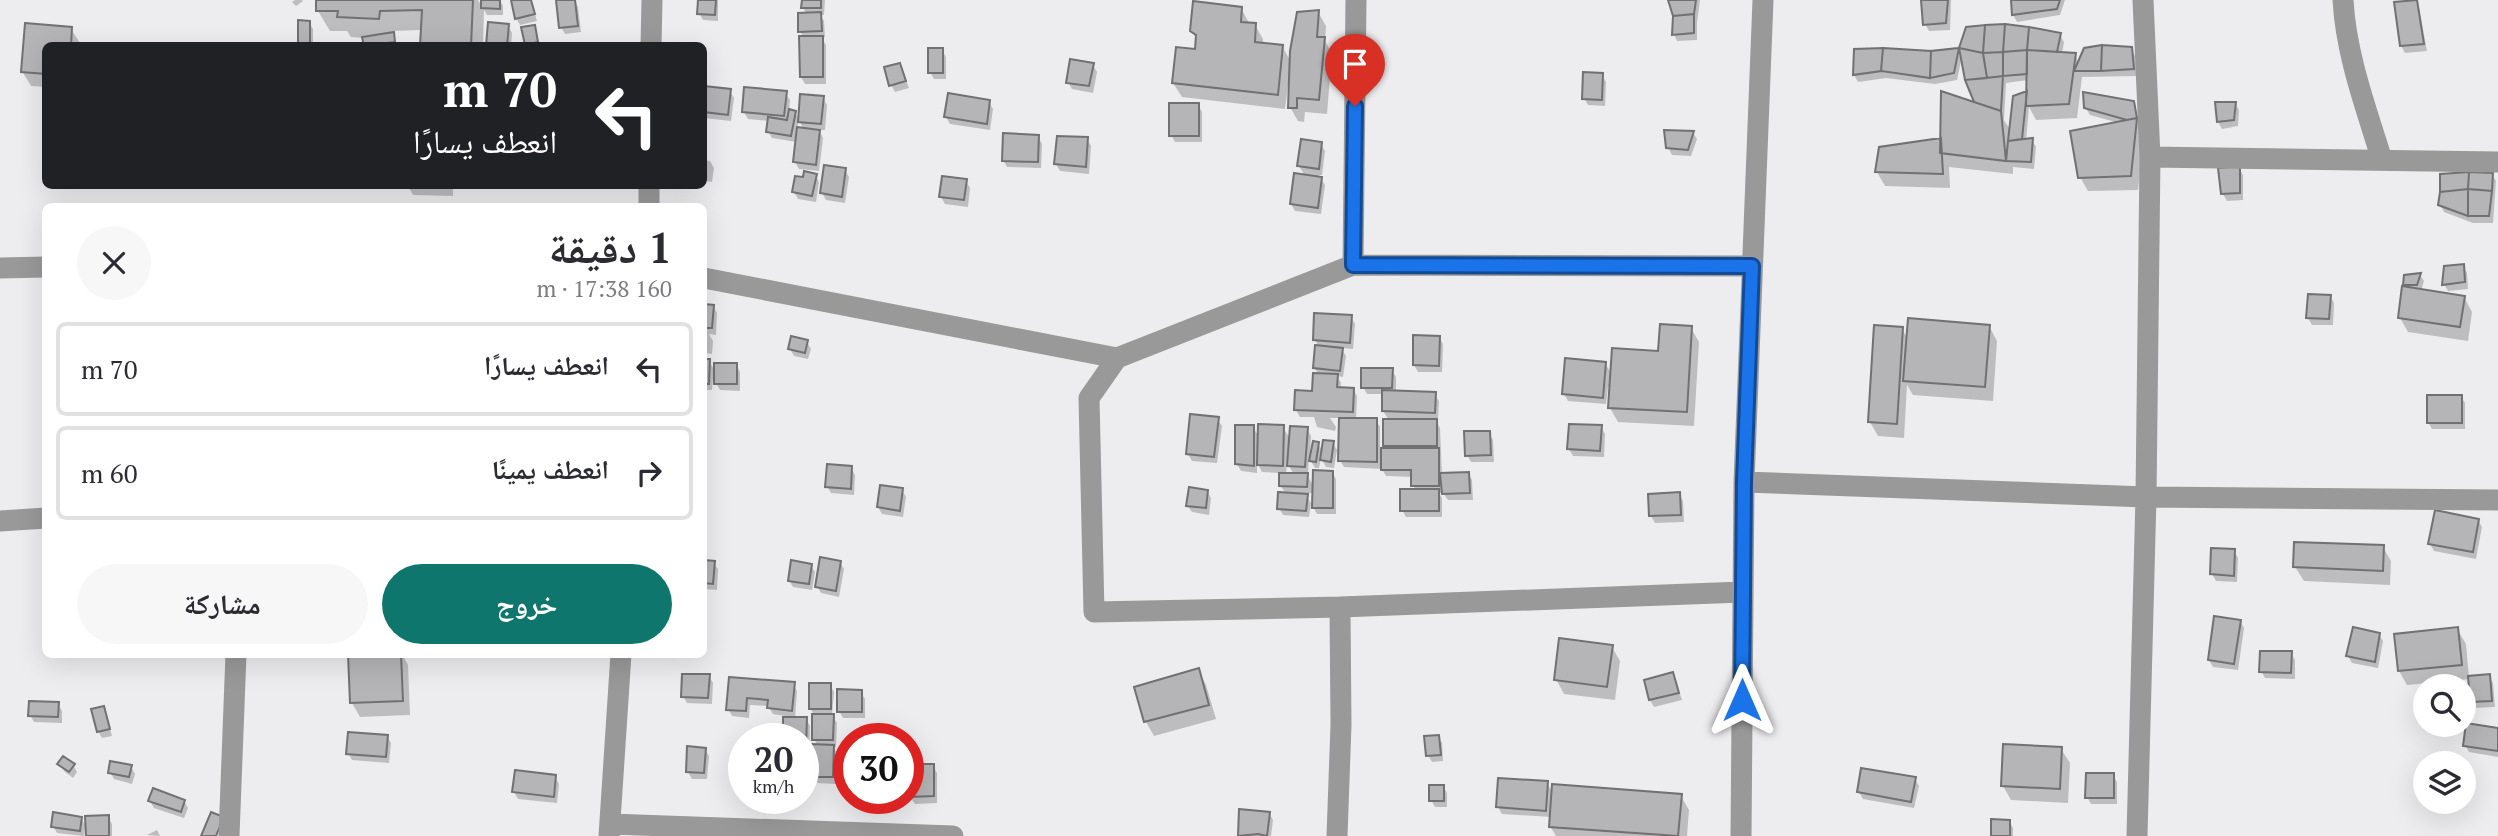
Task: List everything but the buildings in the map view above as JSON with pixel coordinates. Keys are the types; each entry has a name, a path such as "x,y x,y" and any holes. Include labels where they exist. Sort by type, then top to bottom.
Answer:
{"street":[{"path":"651,42 652,0"},
{"path":"1353,265 1356,0"},
{"path":"1741,836 1744,482 1763,0"},
{"path":"2137,836 2146,497 2150,157 2143,0"},
{"path":"2343,0 2344,27 2382,160"},
{"path":"2150,157 2498,162"},
{"path":"707,279 1117,358 1353,265 1752,266"},
{"path":"0,268 42,268"},
{"path":"1117,358 1089,398 1094,612 1339,607 1743,592"},
{"path":"1744,482 2146,497 2498,500"},
{"path":"0,521 42,518"},
{"path":"1337,836 1339,607"},
{"path":"229,836 236,658"},
{"path":"621,658 610,830 953,836"}],"route":[{"path":"1355,106 1353,265 1752,266 1744,482 1742,700"}]}
